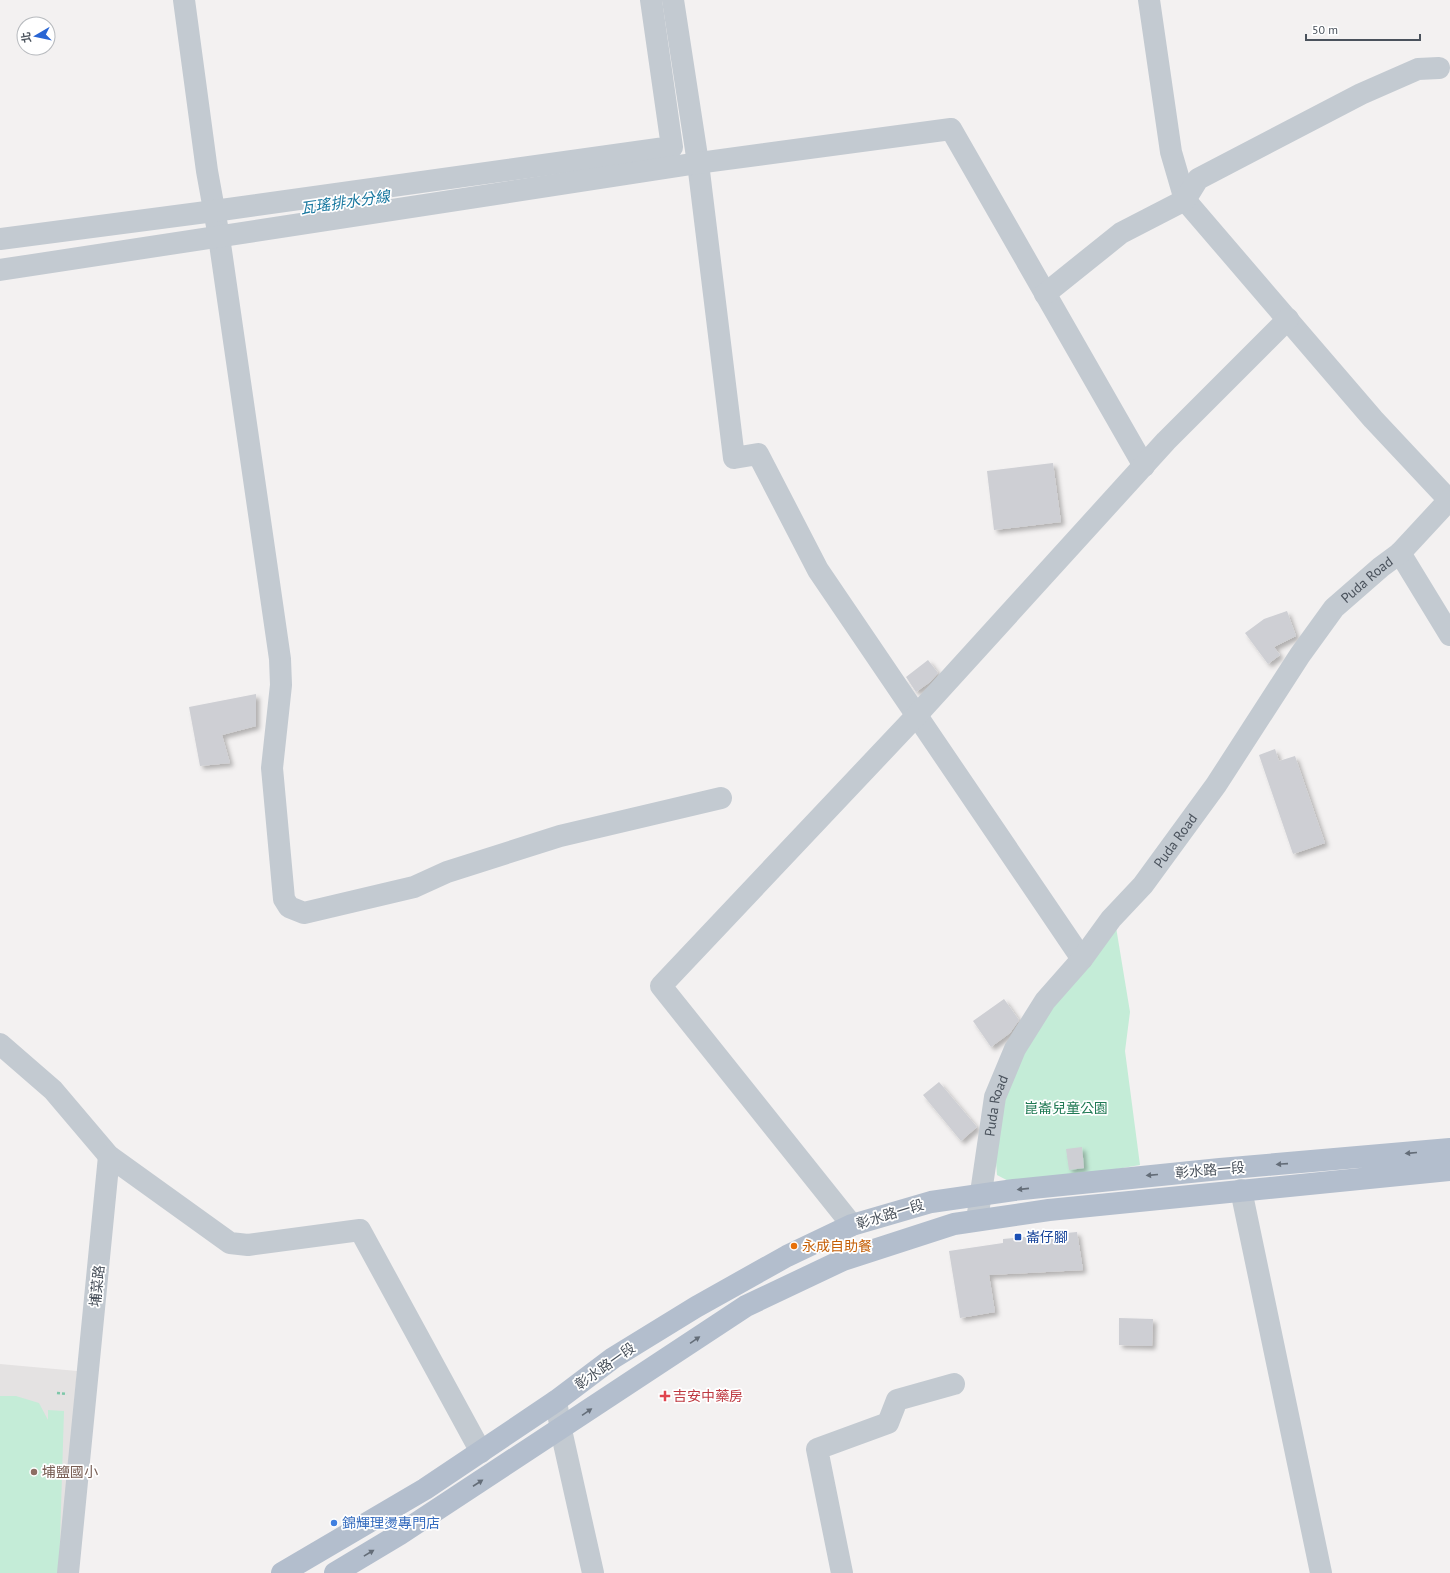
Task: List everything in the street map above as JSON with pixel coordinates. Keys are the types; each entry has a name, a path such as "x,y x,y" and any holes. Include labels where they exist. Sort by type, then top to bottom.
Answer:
{"main road":[{"name":"彰水路一段","path":"282,1573 425,1489 556,1401 613,1358 696,1307 768,1267 852,1225 931,1202 980,1195 1136,1177 1450,1149"},
{"name":"彰水路一段","path":"335,1573 400,1534 746,1306 843,1260 954,1224 977,1220 1049,1210 1450,1170"},
{"path":"768,1267 779,1290"}],"street":[{"path":"184,0 280,659 281,685 272,768 284,899 289,907 304,913 414,887 447,872 560,836 722,798"},
{"path":"651,0 673,157"},
{"path":"673,0 698,163 734,458 758,454 818,570 1082,958"},
{"path":"1149,0 1171,152 1185,200 1373,419 1450,500"},
{"path":"1045,294 1121,233 1185,200 1198,180 1361,94 1418,69 1439,68"},
{"path":"0,239 673,157 698,163 951,129 1144,466"},
{"path":"0,270 219,237 673,157"},
{"path":"852,1225 661,986 916,716 1166,441 1288,320"},
{"name":"Puda Road","path":"977,1220 995,1097 1015,1049 1045,1002 1082,958 1111,919 1143,885 1216,786 1300,655 1334,608 1400,553 1450,500"},
{"path":"1400,553 1450,635"},
{"path":"0,1044 53,1090 109,1156 230,1243 248,1246 360,1230 481,1452"},
{"name":"埔菜路","path":"68,1573 109,1156"},
{"path":"1242,1190 1321,1573"},
{"path":"842,1573 817,1449 888,1423 897,1400 954,1384"},
{"path":"556,1401 560,1430 593,1573"}],"shaded area":[{"name":"埔鹽國小","path":"0,1364 77,1371 60,1573 0,1573"}],"green space":[{"name":"崑崙兒童公園","path":"1115,921 1130,1012 1125,1051 1140,1165 1018,1186 997,1175 994,1136 1018,1052"},
{"name":"埔鹽國小","path":"0,1396 16,1396 39,1403 48,1420 48,1410 64,1411 59,1573 0,1573"}],"building":[{"path":"1053,463 1061,522 994,530 987,471"},
{"path":"1287,611 1296,636 1274,647 1280,655 1268,664 1245,633 1264,619"},
{"path":"928,660 938,673 930,682 916,692 906,677"},
{"path":"256,694 256,726 222,735 230,763 200,766 189,707"},
{"path":"1275,749 1279,761 1295,756 1325,843 1293,854 1259,755"},
{"path":"1004,999 1019,1020 1010,1033 991,1047 973,1021"},
{"path":"939,1082 977,1127 961,1141 923,1095"},
{"path":"1082,1147 1084,1168 1069,1170 1066,1149"},
{"path":"1077,1232 1083,1270 989,1275 995,1312 960,1318 949,1251 1003,1243 1003,1239"},
{"path":"1119,1318 1153,1319 1152,1346 1119,1345"}],"place":[{"name":"崙仔腳","path":"1018,1237"},
{"name":"永成自助餐","path":"794,1246"},
{"name":"吉安中藥房","path":"665,1396"},
{"name":"埔鹽國小","path":"34,1472"},
{"name":"錦輝理燙專門店","path":"334,1523"}],"water label":[{"name":"瓦瑤排水分線","path":"345,202"}]}
